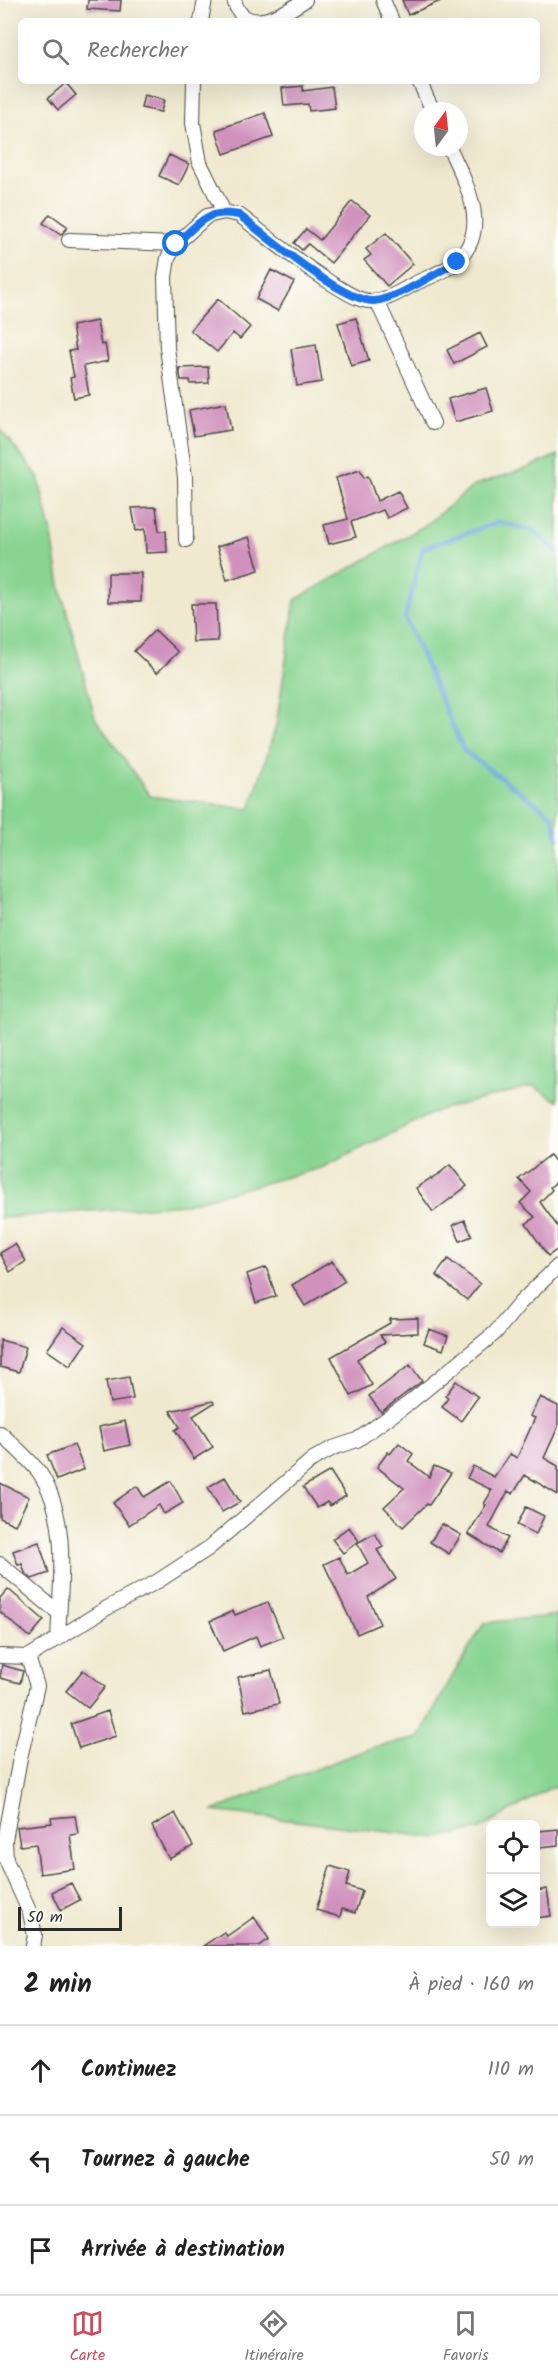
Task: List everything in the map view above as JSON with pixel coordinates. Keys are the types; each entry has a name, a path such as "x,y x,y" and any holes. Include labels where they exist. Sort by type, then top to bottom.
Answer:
{"street":[{"path":"202,18 205,0"},
{"path":"234,0 237,11 249,18"},
{"path":"272,18 286,13 305,0"},
{"path":"383,0 391,18"},
{"path":"194,84 193,123 200,163 224,212"},
{"path":"421,84 429,102"},
{"path":"186,540 185,477 167,348 165,278 168,258 176,244 207,216 224,212 239,215 317,274 351,295 365,301 376,301 395,294 457,262 474,235 476,218 465,182 453,156"},
{"path":"69,240 176,244"},
{"path":"376,301 433,423"},
{"path":"0,1656 28,1657 158,1581 209,1548 313,1459 333,1448 357,1440 409,1403 495,1333 520,1303 558,1266"},
{"path":"0,1433 38,1471 48,1487 62,1548 58,1639"},
{"path":"0,1564 59,1613"},
{"path":"28,1657 37,1686 20,1758 5,1840 6,1860 30,1913 35,1935 33,1946"}],"green space":[{"path":"0,429 38,476 51,530 60,586 95,718 150,796 250,809 276,726 295,600 424,526 475,485 525,469 558,455 558,1101 533,1086 439,1110 321,1168 185,1204 0,1218"},
{"path":"558,1615 558,1786 550,1788 495,1820 486,1820 486,1825 480,1829 438,1838 213,1811 291,1778 374,1747 419,1738 484,1623"}],"building":[{"path":"88,0 121,0 120,11 87,9"},
{"path":"402,0 443,0 408,15"},
{"path":"65,84 76,95 58,110 48,98"},
{"path":"303,86 303,91 332,87 335,108 309,111 308,104 284,106 282,88"},
{"path":"144,95 164,100 161,112 141,108"},
{"path":"265,113 273,137 224,154 216,130"},
{"path":"169,155 189,164 179,185 159,176"},
{"path":"352,201 370,215 331,263 308,244 302,250 294,243 306,229 320,240"},
{"path":"50,214 68,227 61,235 43,223"},
{"path":"386,233 413,264 387,286 364,260 371,255 366,249"},
{"path":"271,270 294,282 278,311 256,299"},
{"path":"218,299 250,327 240,339 233,333 217,352 190,330"},
{"path":"356,318 369,361 351,366 338,323"},
{"path":"97,321 101,345 105,344 108,361 84,366 89,395 74,398 70,378 74,377 69,351 76,350 72,326"},
{"path":"480,333 487,347 454,364 447,350"},
{"path":"316,345 322,382 297,386 291,349"},
{"path":"208,367 209,383 190,384 190,380 181,380 179,368"},
{"path":"486,388 493,411 455,422 448,399"},
{"path":"226,403 231,430 194,436 189,410"},
{"path":"360,470 364,478 368,476 377,501 398,491 407,508 387,518 383,510 351,522 356,537 329,544 324,525 348,519 336,478"},
{"path":"156,507 159,531 166,531 167,552 146,553 145,529 136,531 132,508"},
{"path":"249,537 259,570 227,580 217,547"},
{"path":"108,573 141,573 141,602 108,602"},
{"path":"191,604 216,604 218,641 193,642"},
{"path":"155,630 178,652 157,673 134,651"},
{"path":"550,1155 558,1165 558,1181 550,1187 552,1190 540,1202 558,1227 558,1249 548,1256 526,1224 535,1217 520,1203 531,1192 519,1179"},
{"path":"450,1165 467,1186 433,1212 416,1188"},
{"path":"465,1220 472,1236 460,1241 453,1225"},
{"path":"15,1244 26,1261 10,1272 0,1253"},
{"path":"448,1259 480,1284 467,1300 436,1275"},
{"path":"332,1261 345,1281 305,1306 292,1285"},
{"path":"266,1267 276,1296 256,1303 247,1274"},
{"path":"418,1318 418,1333 380,1335 385,1342 357,1359 372,1385 351,1396 331,1357 390,1323 390,1319"},
{"path":"63,1327 86,1343 70,1366 47,1350"},
{"path":"429,1329 448,1336 443,1350 424,1343"},
{"path":"0,1340 26,1347 19,1372 0,1367"},
{"path":"410,1365 422,1381 381,1412 369,1396"},
{"path":"129,1377 133,1399 110,1403 106,1381"},
{"path":"456,1381 478,1397 461,1421 442,1407 448,1398 445,1396"},
{"path":"540,1397 558,1406 558,1427 544,1458 558,1466 558,1495 525,1475 513,1494 508,1491 489,1527 508,1538 499,1553 468,1534 486,1505 484,1504 492,1490 467,1478 473,1466 494,1477 510,1454 517,1458 535,1418 530,1416"},
{"path":"213,1401 214,1403 193,1416 213,1447 194,1459 175,1430 180,1427 170,1411"},
{"path":"125,1421 130,1445 104,1451 99,1427"},
{"path":"399,1443 413,1454 408,1461 429,1477 434,1466 451,1473 429,1505 427,1504 403,1527 384,1507 404,1488 377,1467 388,1452 390,1454"},
{"path":"74,1445 84,1469 57,1480 47,1455"},
{"path":"330,1471 346,1496 330,1506 327,1502 317,1508 303,1487"},
{"path":"225,1477 240,1502 222,1512 208,1487"},
{"path":"171,1481 183,1503 164,1514 159,1505 129,1525 113,1503 137,1486 144,1497"},
{"path":"0,1483 29,1497 15,1525 0,1518"},
{"path":"526,1507 544,1516 536,1534 517,1525"},
{"path":"442,1524 461,1535 449,1554 430,1542"},
{"path":"349,1527 359,1541 343,1553 332,1539"},
{"path":"375,1533 383,1547 377,1550 396,1579 368,1597 380,1624 357,1634 324,1564 339,1557 348,1575 368,1563 357,1543"},
{"path":"39,1542 49,1573 32,1579 25,1573 22,1564 18,1565 13,1551"},
{"path":"8,1589 44,1620 30,1637 0,1612 0,1598"},
{"path":"268,1602 283,1637 260,1646 256,1636 223,1651 210,1621 233,1611 235,1615"},
{"path":"2,1665 23,1671 20,1683 0,1678"},
{"path":"83,1670 105,1687 88,1708 66,1691"},
{"path":"271,1670 279,1704 245,1711 238,1677"},
{"path":"108,1711 116,1736 79,1748 71,1724"},
{"path":"175,1813 193,1846 169,1859 152,1826"},
{"path":"75,1816 78,1834 70,1835 75,1869 40,1874 36,1844 20,1846 17,1827 52,1823 51,1818"},
{"path":"558,1829 558,1845 540,1847 540,1831"},
{"path":"330,1866 350,1872 346,1886 362,1891 355,1913 342,1909 340,1917 316,1910"},
{"path":"71,1883 80,1900 61,1910 52,1892"},
{"path":"547,1889 551,1916 540,1917 540,1890"},
{"path":"254,1917 269,1939 259,1946 203,1946 224,1932 227,1936"}],"waterway":[{"path":"558,553 535,531 499,522 423,548 405,618 464,751 552,815 558,838"}],"route":[{"path":"176,244 207,216 224,212 239,215 317,274 365,301 376,301 395,294 457,262"}]}
